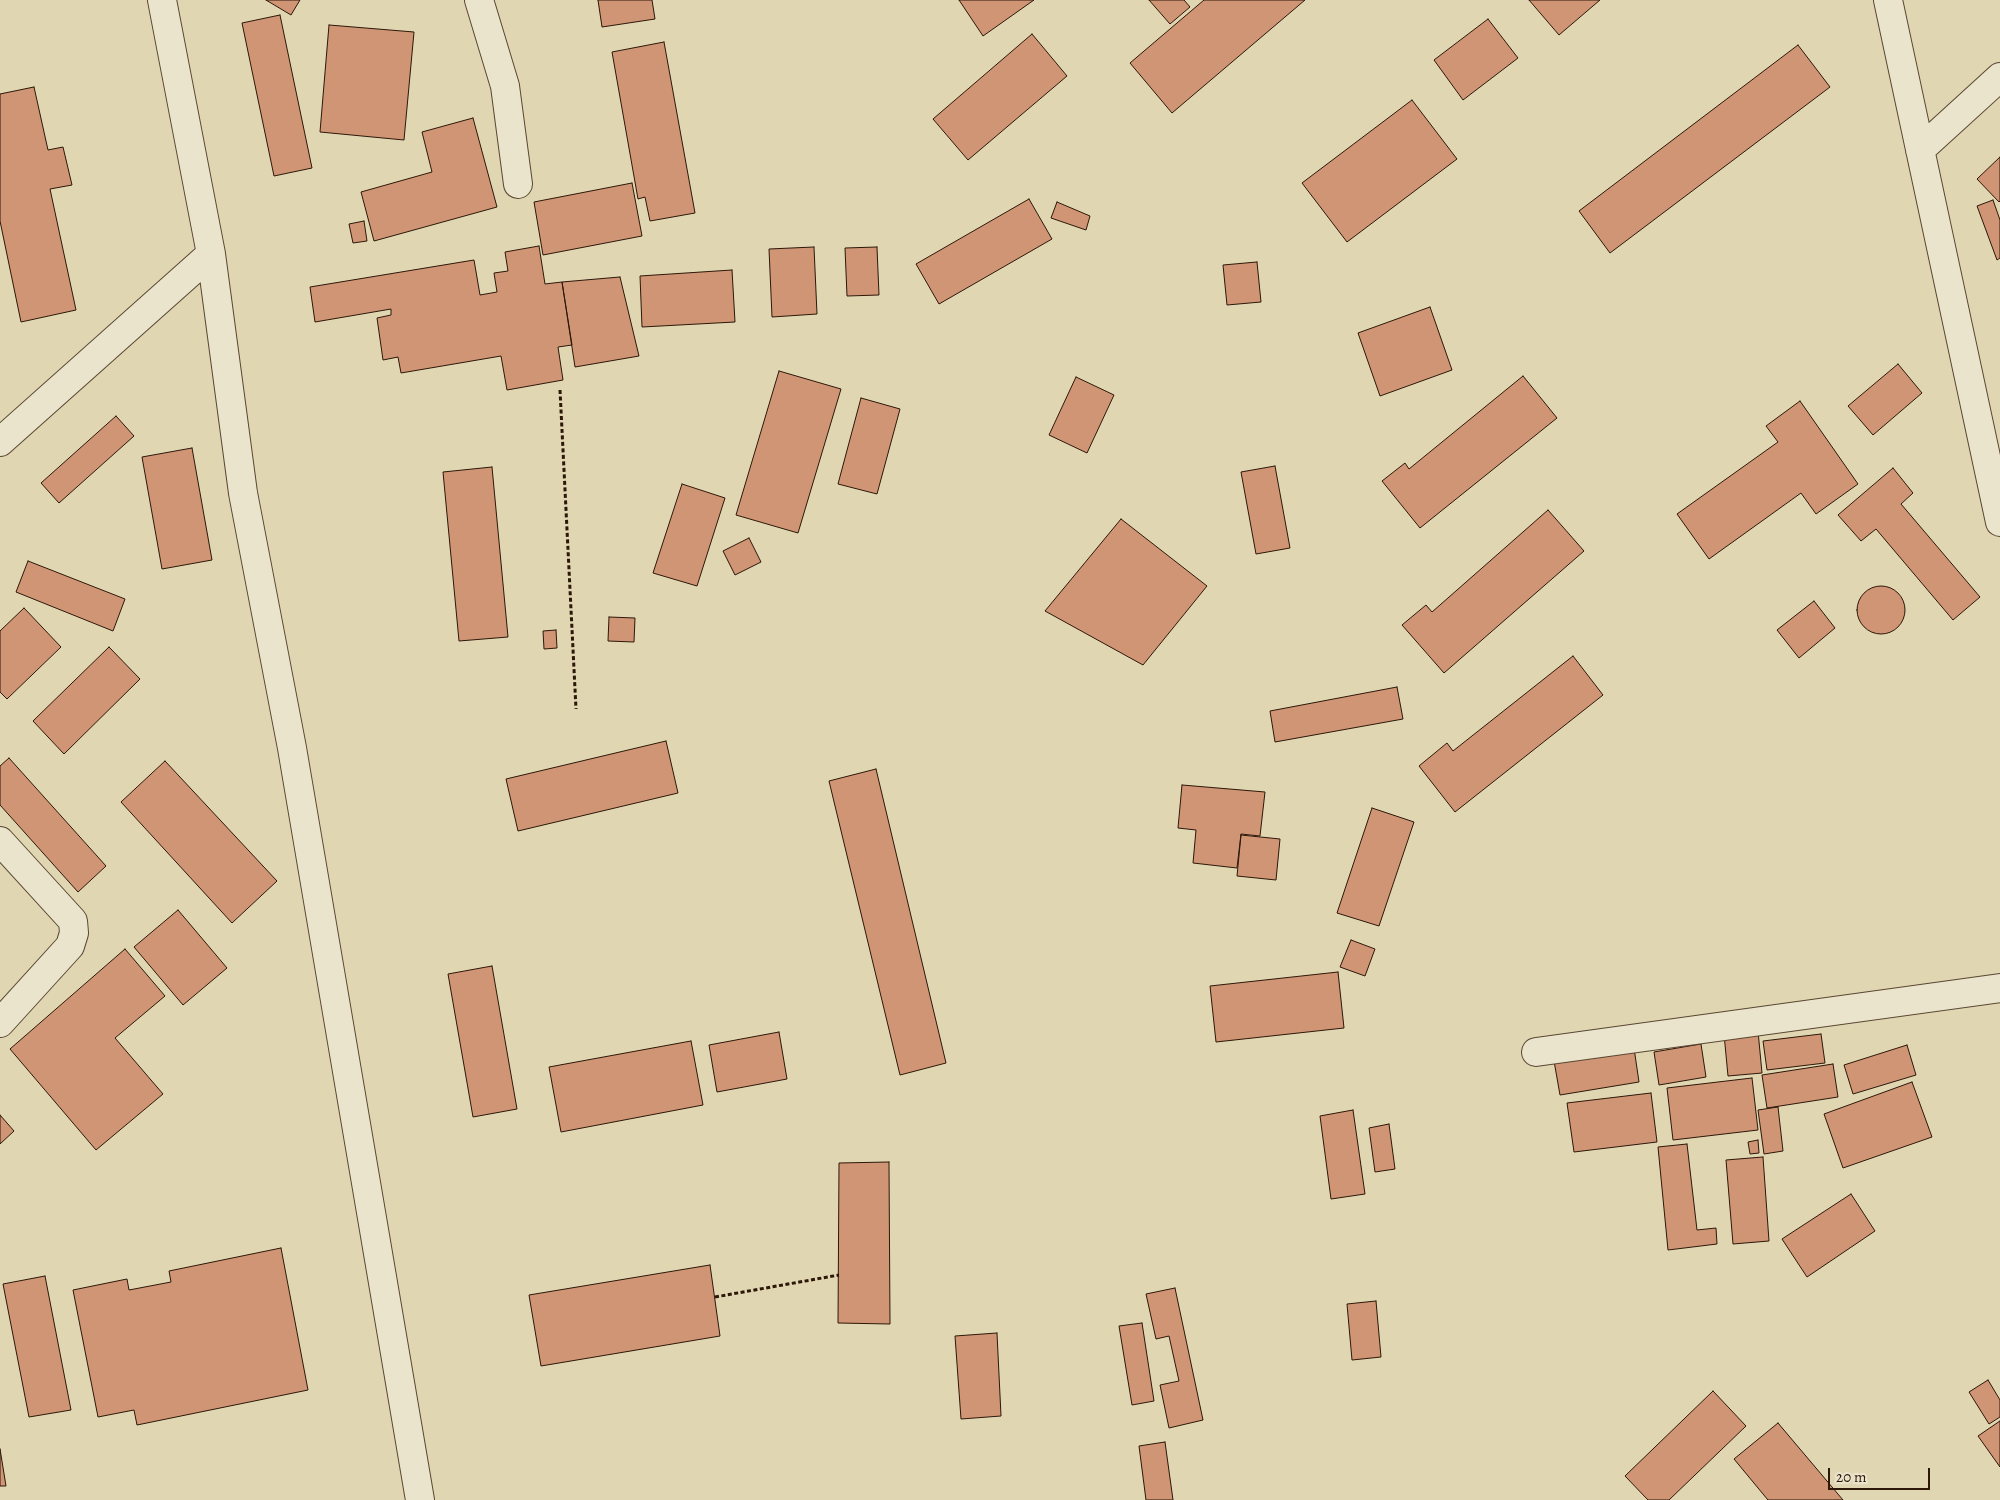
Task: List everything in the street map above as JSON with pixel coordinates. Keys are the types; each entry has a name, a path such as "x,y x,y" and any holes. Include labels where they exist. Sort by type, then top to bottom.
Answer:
{"street":[{"path":"162,0 211,254 243,493 292,748 420,1500"},
{"path":"479,0 505,86 518,184"},
{"path":"1888,0 2000,522"},
{"path":"1920,150 2000,77"},
{"path":"0,442 211,254"},
{"path":"0,841 72,921 74,933 70,946 0,1023"},
{"path":"1536,1052 2000,988"}],"path":[{"path":"560,390 576,709"},
{"path":"715,1297 838,1275"}],"building":[{"path":"266,0 300,0 291,15"},
{"path":"598,0 652,0 655,19 602,27"},
{"path":"959,0 1034,0 983,36"},
{"path":"1149,0 1184,0 1190,7 1170,24"},
{"path":"1204,0 1305,0 1172,113 1130,63"},
{"path":"1529,0 1600,0 1559,35"},
{"path":"280,15 312,168 274,176 242,23"},
{"path":"1488,19 1518,58 1463,100 1434,60"},
{"path":"329,25 414,32 404,140 320,132"},
{"path":"1032,34 1067,76 968,160 933,119"},
{"path":"664,42 695,213 650,221 645,197 638,199 612,52"},
{"path":"1798,45 1830,87 1610,253 1579,211"},
{"path":"34,87 48,150 63,147 72,185 50,189 76,310 21,322 0,221 0,94"},
{"path":"1412,100 1457,159 1347,242 1302,183"},
{"path":"473,118 497,207 374,241 361,192 432,172 422,132"},
{"path":"2000,157 2000,201 1999,202 1977,179"},
{"path":"632,183 642,236 543,255 534,202"},
{"path":"1029,199 1052,239 939,304 916,264"},
{"path":"1993,200 2000,220 2000,258 1997,260 1977,206"},
{"path":"1057,202 1090,216 1086,230 1051,218"},
{"path":"364,221 367,241 353,243 349,224"},
{"path":"539,246 545,284 562,282 572,345 558,347 563,380 507,390 501,356 401,373 398,357 383,360 377,318 391,315 391,309 315,322 310,287 474,260 480,295 497,292 494,273 508,271 505,252"},
{"path":"814,247 817,314 772,317 769,249"},
{"path":"877,247 879,295 847,296 845,248"},
{"path":"1257,262 1261,302 1227,305 1223,265"},
{"path":"732,270 735,322 642,327 640,276"},
{"path":"620,277 639,356 575,367 562,282"},
{"path":"1430,307 1452,370 1380,396 1358,333"},
{"path":"1898,364 1922,393 1873,435 1848,406"},
{"path":"779,371 841,389 798,533 736,515"},
{"path":"1523,376 1557,418 1420,528 1382,481 1405,463 1409,469"},
{"path":"1076,377 1114,395 1087,453 1049,435"},
{"path":"861,398 900,409 877,494 838,484"},
{"path":"1800,401 1858,484 1816,514 1801,493 1709,559 1677,514 1778,442 1766,426"},
{"path":"116,416 134,436 59,503 41,483"},
{"path":"192,448 212,560 162,569 142,457"},
{"path":"1275,466 1290,548 1256,554 1241,472"},
{"path":"492,467 508,637 459,641 443,472"},
{"path":"1893,468 1913,493 1901,504 1980,597 1953,620 1876,529 1861,541 1838,515"},
{"path":"682,484 725,498 697,586 653,573"},
{"path":"1548,510 1584,551 1444,673 1402,625 1426,605 1432,612"},
{"path":"1121,519 1207,586 1143,665 1045,611"},
{"path":"749,538 761,562 735,575 723,551"},
{"path":"28,561 125,599 113,631 16,592"},
{"path":"1876,586 1886,586 1898,593 1905,605 1905,615 1898,627 1886,634 1876,634 1868,630 1861,623 1857,615 1857,605 1861,597 1868,590"},
{"path":"1814,601 1835,628 1799,658 1777,630"},
{"path":"24,608 61,647 7,699 0,692 0,631"},
{"path":"609,617 635,618 634,642 608,641"},
{"path":"556,630 557,648 544,649 543,631"},
{"path":"109,647 140,679 64,754 33,721"},
{"path":"1573,656 1603,695 1455,812 1419,766 1447,743 1453,751"},
{"path":"1397,687 1403,719 1275,742 1270,711"},
{"path":"666,741 678,793 518,831 506,779"},
{"path":"9,758 106,866 78,892 0,805 0,766"},
{"path":"165,761 277,881 232,923 121,802"},
{"path":"876,769 946,1063 900,1075 829,781"},
{"path":"1182,785 1265,792 1260,836 1241,834 1237,868 1193,863 1196,830 1178,828"},
{"path":"1372,808 1414,822 1379,926 1337,913"},
{"path":"1241,835 1280,839 1276,880 1237,876"},
{"path":"178,910 227,968 183,1005 134,947"},
{"path":"1351,940 1375,949 1365,976 1340,967"},
{"path":"125,949 165,996 115,1038 163,1094 96,1150 10,1049"},
{"path":"492,966 517,1109 473,1117 448,974"},
{"path":"1338,972 1344,1028 1216,1042 1210,986"},
{"path":"1758,1031 1762,1073 1728,1076 1724,1034"},
{"path":"779,1032 787,1079 717,1092 709,1045"},
{"path":"1821,1034 1825,1063 1767,1070 1763,1041"},
{"path":"691,1041 703,1105 561,1132 549,1067"},
{"path":"1701,1044 1706,1077 1659,1085 1654,1052"},
{"path":"1907,1045 1916,1075 1853,1094 1844,1065"},
{"path":"1634,1048 1639,1082 1560,1095 1554,1061"},
{"path":"1833,1064 1838,1097 1767,1108 1762,1075"},
{"path":"1752,1078 1758,1130 1673,1140 1667,1088"},
{"path":"1912,1082 1932,1137 1843,1168 1824,1114"},
{"path":"1651,1093 1657,1142 1574,1152 1567,1103"},
{"path":"1778,1107 1783,1151 1764,1154 1758,1110"},
{"path":"1353,1110 1365,1194 1331,1199 1320,1116"},
{"path":"0,1115 14,1131 0,1144"},
{"path":"1389,1124 1395,1169 1375,1172 1369,1128"},
{"path":"1758,1140 1759,1153 1750,1154 1748,1142"},
{"path":"1687,1144 1697,1230 1716,1228 1717,1244 1668,1250 1658,1147"},
{"path":"1763,1157 1769,1241 1733,1244 1726,1160"},
{"path":"889,1162 890,1324 838,1323 839,1163"},
{"path":"1851,1194 1875,1231 1807,1277 1782,1239"},
{"path":"281,1248 308,1390 137,1425 134,1410 98,1417 73,1290 127,1279 129,1290 171,1282 169,1271"},
{"path":"710,1265 720,1336 541,1366 529,1295"},
{"path":"45,1276 71,1410 29,1417 3,1284"},
{"path":"1175,1288 1203,1420 1169,1428 1160,1385 1179,1381 1169,1336 1156,1339 1146,1294"},
{"path":"1376,1301 1381,1357 1352,1360 1347,1304"},
{"path":"1142,1323 1154,1401 1132,1405 1119,1326"},
{"path":"997,1333 1001,1416 961,1419 955,1336"},
{"path":"1988,1380 2000,1400 2000,1417 1989,1424 1969,1392"},
{"path":"1713,1391 1746,1426 1669,1500 1648,1500 1625,1476"},
{"path":"2000,1421 2000,1467 1978,1436"},
{"path":"1778,1423 1843,1500 1768,1500 1734,1459"},
{"path":"1165,1442 1173,1500 1146,1500 1139,1446"},
{"path":"0,1449 6,1486 0,1486"}]}
